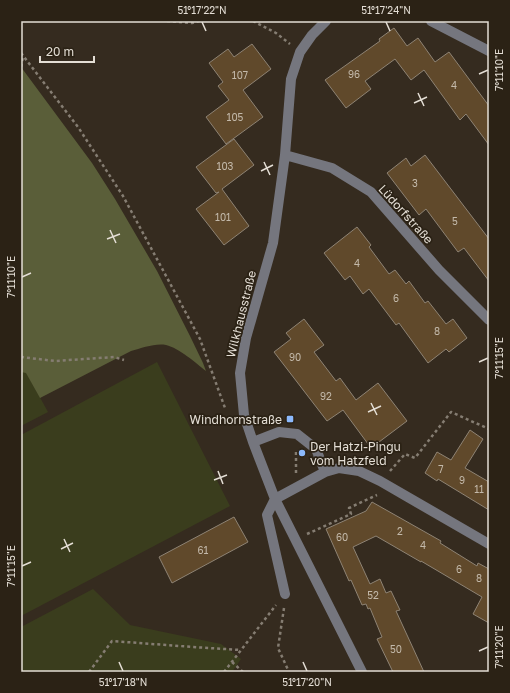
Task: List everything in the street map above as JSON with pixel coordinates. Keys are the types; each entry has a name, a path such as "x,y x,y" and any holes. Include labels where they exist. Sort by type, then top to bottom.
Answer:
{"street":[{"name":"Wilkhausstraße","path":"326,21 312,35 300,52 291,78 285,155 273,243 246,338 240,373 244,415 252,442 275,498 362,672"},
{"path":"431,21 489,51"},
{"name":"Lüdorfstraße","path":"285,155 332,168 371,192 439,270 489,320"},
{"path":"252,442 279,432 297,434 316,449 325,472"},
{"path":"285,594 267,515 275,498 325,472 340,468 358,471 380,481 489,544"}],"path":[{"path":"167,21 192,23 198,21"},
{"path":"253,21 276,33 300,52"},
{"path":"21,67 22,55"},
{"path":"22,55 78,128 123,196 200,338 225,408"},
{"path":"21,357 55,361 114,357 124,360"},
{"path":"380,481 405,454 415,458 451,412 489,429"},
{"path":"296,487 297,434"},
{"path":"296,539 351,514 349,508 392,488"},
{"path":"224,672 285,594"},
{"path":"285,594 282,629 278,648 289,672"},
{"path":"89,672 112,641 241,650"},
{"path":"232,662 244,672"}],"green space":[{"path":"21,67 92,163 115,199 157,271 206,371 176,349 166,345 157,345 131,351 40,398 26,373 21,372"},
{"path":"157,362 230,506 21,616 21,435"},
{"path":"21,372 26,372 48,412 21,426"},
{"path":"93,589 130,625 221,644 241,659 232,672 21,672 21,627"}],"building":[{"path":"394,28 407,46 418,38 435,62 449,52 489,106 489,145 466,114 460,120 424,70 411,80 395,59 365,81 371,89 346,108 325,80 380,41 379,39"},
{"path":"252,44 271,69 243,90 263,117 226,144 206,117 229,100 218,86 223,82 209,63 228,49 234,57"},
{"path":"234,139 254,165 222,189 249,226 224,245 196,209 219,192 216,193 196,167"},
{"path":"425,155 489,239 489,281 464,248 458,252 426,209 419,215 387,173 406,158 411,166"},
{"path":"357,227 371,245 369,247 389,274 395,270 406,284 409,281 425,303 428,301 446,324 453,319 467,338 449,352 446,349 428,363 399,323 396,325 369,289 363,294 350,276 345,280 324,253"},
{"path":"304,319 324,345 314,352 336,381 340,378 356,400 378,383 407,421 371,448 343,410 327,421 274,352 291,339 286,333"},
{"path":"470,430 483,439 465,468 489,482 489,510 438,479 437,481 425,473 437,452 451,460"},
{"path":"372,502 441,541 440,543 477,566 478,563 489,569 489,623 473,614 482,597 421,561 376,536 353,547 370,584 380,579 386,593 391,591 400,610 396,611 424,672 393,672 377,639 382,637 370,608 368,609 366,604 362,605 351,580 349,581 326,529 366,511"},
{"path":"234,517 248,542 172,583 159,557"}],"place":[{"name":"Windhornstraße","path":"290,419"},
{"name":"Der Hatzi-Pingu vom Hatzfeld","path":"302,453"}]}
